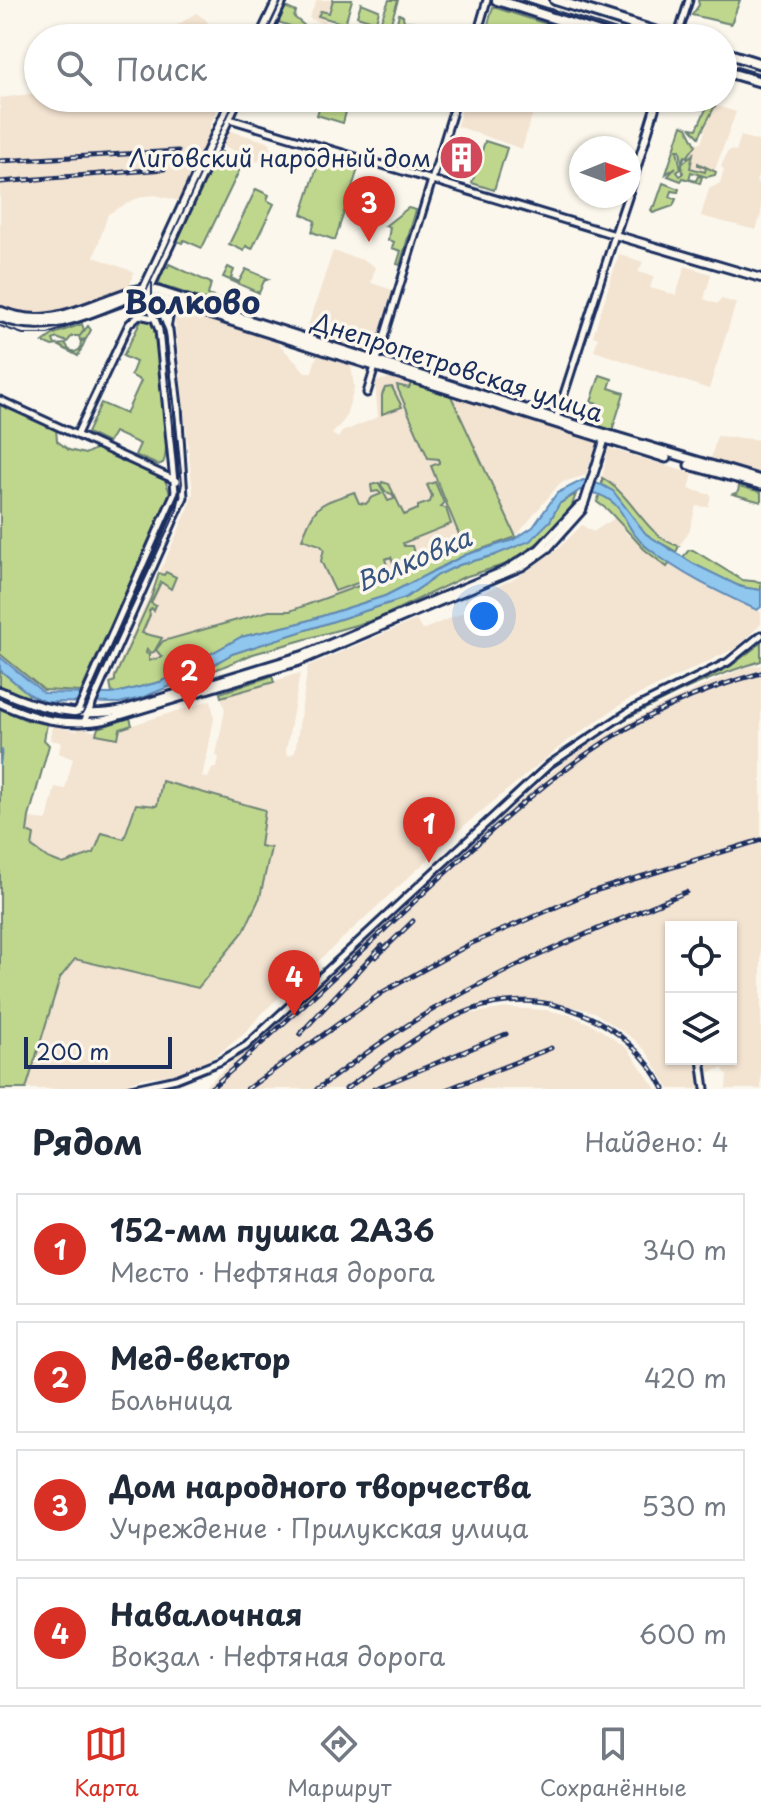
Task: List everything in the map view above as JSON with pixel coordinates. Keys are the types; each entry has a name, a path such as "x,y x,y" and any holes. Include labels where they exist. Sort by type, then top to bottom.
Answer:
{"main road":[{"path":"497,0 572,24"},
{"path":"555,0 632,24"},
{"path":"737,56 761,64"},
{"path":"737,75 761,82"},
{"path":"0,314 45,320 149,292"},
{"name":"Днепропетровская улица","path":"149,292 375,364"},
{"name":"Днепропетровская улица","path":"149,292 606,437 761,482"},
{"path":"167,323 169,312 179,304"}],"street":[{"path":"266,24 277,0"},
{"path":"273,24 284,0"},
{"path":"480,24 487,0"},
{"path":"681,24 689,0"},
{"path":"80,707 172,505 175,480 167,393 149,292 228,112"},
{"path":"226,118 230,112"},
{"path":"367,393 453,112"},
{"path":"641,152 654,112"},
{"path":"226,118 761,278"},
{"path":"555,421 624,208"},
{"path":"84,722 181,508 185,485 167,323 149,292"},
{"path":"77,434 134,317 147,315 156,322"},
{"path":"0,400 185,485"},
{"path":"0,703 38,717 84,722 105,720 298,662 500,577 530,562 575,519 588,496 606,437"},
{"path":"0,691 34,706 80,707 98,714 122,710 295,658 506,570 534,553 584,504"},
{"path":"130,1089 176,1079 219,1062 246,1046 550,764 631,710 728,662 761,635"},
{"path":"702,1065 705,1089"}],"shaded area":[{"path":"317,0 333,0 328,13 319,16 326,18 323,24 309,18"},
{"path":"196,13 209,24 179,24"},
{"path":"24,95 24,112 216,112 210,126 212,132 180,201 155,195 145,196 108,214 94,257 134,272 130,285 54,313 18,314 0,306 0,98"},
{"path":"461,112 533,112 522,149 457,126"},
{"path":"712,112 736,112 713,175 684,167 693,142 701,143"},
{"path":"228,130 271,143 273,149 262,153 258,162 222,145"},
{"path":"741,136 761,142 761,168 756,182 761,184 761,214 756,230 701,216 709,189 720,183 724,169 721,167 727,153 736,151"},
{"path":"333,251 366,261 375,267 371,283 392,292 373,353 306,332"},
{"path":"619,254 643,262 638,272 654,276 650,288 676,295 685,266 711,274 704,299 717,304 721,299 736,303 709,389 594,351 598,338 593,336"},
{"path":"179,310 276,341 305,372 312,372 317,355 351,365 354,388 345,419 332,434 338,438 342,432 378,417 375,382 392,377 597,443 586,475 560,483 517,535 513,532 154,671 110,683 193,493 174,314"},
{"path":"717,436 761,440 761,477 710,462"},
{"path":"608,448 693,474 689,489 711,495 708,507 696,506 689,532 679,546 654,530 621,491 602,478"},
{"path":"615,518 627,534 667,566 670,563 709,588 761,612 761,624 736,648 626,701 562,745 466,824 261,1014 244,1034 214,1057 176,1074 142,1078 120,1089 26,1089 60,978 75,959 199,987 244,931 270,848 259,846 264,810 163,781 157,806 136,804 124,840 63,864 48,858 32,847 27,832 30,818 47,820 55,787 65,789 73,759 59,753 61,742 50,740 53,726 77,731 78,727 118,738 120,729 211,700 214,719 202,777 208,778 212,769 217,767 219,757 216,756 225,710 221,697 300,673 286,751 289,756 295,752 308,666 416,620 422,630 467,611 465,600 516,578 559,548 582,525 593,532"},
{"path":"761,665 761,1089 726,1089 727,1075 722,1068 707,1071 706,1065 737,1065 737,921 665,921 665,1065 698,1065 699,1089 669,1089 647,1052 594,1012 558,1003 516,1001 488,1002 469,1014 508,1008 570,1015 595,1026 628,1049 656,1089 202,1089 556,768 588,745 657,707 743,668"}],"green space":[{"path":"333,0 352,0 345,24 318,16 321,11 329,13"},
{"path":"389,0 398,0 390,24 380,24"},
{"path":"698,0 740,0 731,24 692,15 699,5"},
{"path":"361,3 379,10 376,22 357,16"},
{"path":"285,7 296,12 294,17 302,24 284,24 278,22"},
{"path":"493,7 546,24 488,24"},
{"path":"399,14 404,21 417,22 416,24 396,24"},
{"path":"318,112 346,112 343,123 317,115"},
{"path":"705,112 712,112 699,137 691,128 697,129"},
{"path":"682,125 687,127 696,145 682,162 680,150 677,150 681,169 677,172 680,176 683,174 682,164 693,154 690,168 705,172 706,168 698,163 716,172 707,177 691,172 689,179 696,181 698,176 702,177 700,183 668,176 676,167 666,174"},
{"path":"485,141 507,148 494,190 472,183"},
{"path":"219,151 239,161 239,171 202,248 184,240 182,243 177,241"},
{"path":"320,158 358,169 335,240 312,232 315,221 302,214"},
{"path":"663,183 679,189 678,192 672,191 670,197 676,199 673,206 653,213 651,210"},
{"path":"256,189 269,195 267,200 274,204 252,249 246,246 244,251 229,244"},
{"path":"408,208 416,210 400,265 397,264 401,251 392,248 394,242 388,240 390,227 385,226"},
{"path":"169,264 211,283 208,295 242,308 241,312 158,284 165,266"},
{"path":"228,267 234,270 231,278 239,282 246,269 269,279 264,281 259,293 223,277"},
{"path":"142,319 149,320 154,329 163,399 165,454 163,463 158,465 135,455 140,444 114,432 108,443 87,433 101,403 126,414 141,381 131,375 136,362 123,356"},
{"path":"82,324 84,330 80,336 88,326 91,330 86,339 72,336 67,342 57,338 53,340 55,345 66,344 69,350 75,352 80,349 81,341 85,341 78,356 58,345 52,346 43,342 54,334"},
{"path":"600,375 612,379 609,388 624,393 612,431 578,419 581,411 600,416 603,406 591,402"},
{"path":"411,383 451,396 516,537 465,555 385,596 300,623 241,637 160,682 112,694 110,683 115,681 159,573 164,575 166,572 176,577 171,589 161,582 151,603 156,606 154,611 152,608 149,611 142,633 162,638 154,652 150,653 147,649 149,661 162,657 156,650 163,641 269,611 290,611 476,543 463,544 431,466 439,463 439,459 428,458 398,389 397,385 409,388"},
{"path":"392,387 402,407 382,414 382,395 385,388"},
{"path":"0,404 56,428 57,441 69,450 85,454 97,448 165,480 170,493 81,692 44,690 0,654"},
{"path":"602,478 622,494 658,535 679,546 676,552 644,532 620,501 602,485"},
{"path":"382,482 389,484 404,515 430,502 432,496 427,485 435,482 444,503 441,507 446,508 451,524 403,543 404,546 412,546 416,561 399,568 391,557 385,559 386,573 335,591 321,561 324,549 302,539 307,527 315,511 325,503 354,492 359,503 366,504 381,494 372,492 371,485 379,483 388,501 394,499 381,485"},
{"path":"739,486 761,492 761,502 733,494 738,492"},
{"path":"600,493 619,507 645,546 670,563 667,567 644,549 597,502"},
{"path":"576,494 571,508 539,542 507,564 464,577 377,619 253,654 215,670 210,677 190,682 188,679 232,654 405,598 438,575 459,565 495,555 550,521 559,504"},
{"path":"689,550 742,580 761,582 761,590 730,583 701,568 683,557"},
{"path":"761,643 761,661 675,694 731,666"},
{"path":"0,670 29,694 26,700 0,686"},
{"path":"272,676 274,682 221,697 220,693"},
{"path":"0,709 29,721 47,724 44,740 49,745 27,832 34,835 32,847 48,858 63,864 94,853 102,833 124,839 136,804 157,806 162,781 265,810 260,846 271,848 260,897 244,931 198,988 75,959 60,978 26,1089 0,1089"},
{"path":"130,718 132,725 120,729 118,738 96,734 98,728"}],"water":[{"path":"583,480 613,491 646,534 694,564 741,587 761,590 761,607 757,610 673,566 638,539 616,505 597,494 580,490 559,504 550,521 530,541 459,565 438,575 405,598 232,654 186,680 141,698 119,703 44,702 0,670 0,657 44,693 112,694 160,682 241,637 300,623 385,596 465,555 513,540 533,527 557,493"}],"waterway":[{"path":"0,766 2,750"}],"tram line":[{"path":"271,24 282,0"},
{"path":"522,0 598,24"},
{"path":"737,67 761,74"},
{"path":"0,326 23,334 48,334 142,300 229,112"},
{"path":"0,698 53,717 64,718 83,713 177,510 182,483 175,413 166,334 152,296 152,283"}],"railway":[{"path":"0,161 178,151"},
{"path":"0,182 164,169"},
{"path":"210,1089 506,818 581,758 663,709 709,689 761,673"},
{"path":"247,1089 383,992 470,944 591,892 761,840"},
{"path":"317,1089 399,1031 479,985 686,892"},
{"path":"376,957 413,921"},
{"path":"300,1034 382,946"},
{"path":"346,1089 406,1045 454,1017 499,1003 527,1001 555,1005 607,1027 649,1065 664,1089"},
{"path":"374,1089 506,1034"},
{"path":"448,1089 551,1048"}],"place":[{"name":"Лиговский народный дом","path":"462,157"},
{"name":"Дом народного творчества","path":"369,242"},
{"name":"Мед-вектор","path":"189,710"},
{"name":"152-мм пушка 2А36","path":"429,863"},
{"name":"Навалочная","path":"294,1016"}],"district":[{"name":"Волково","path":"192,301"}],"water label":[{"name":"Волковка","path":"413,559"}]}
